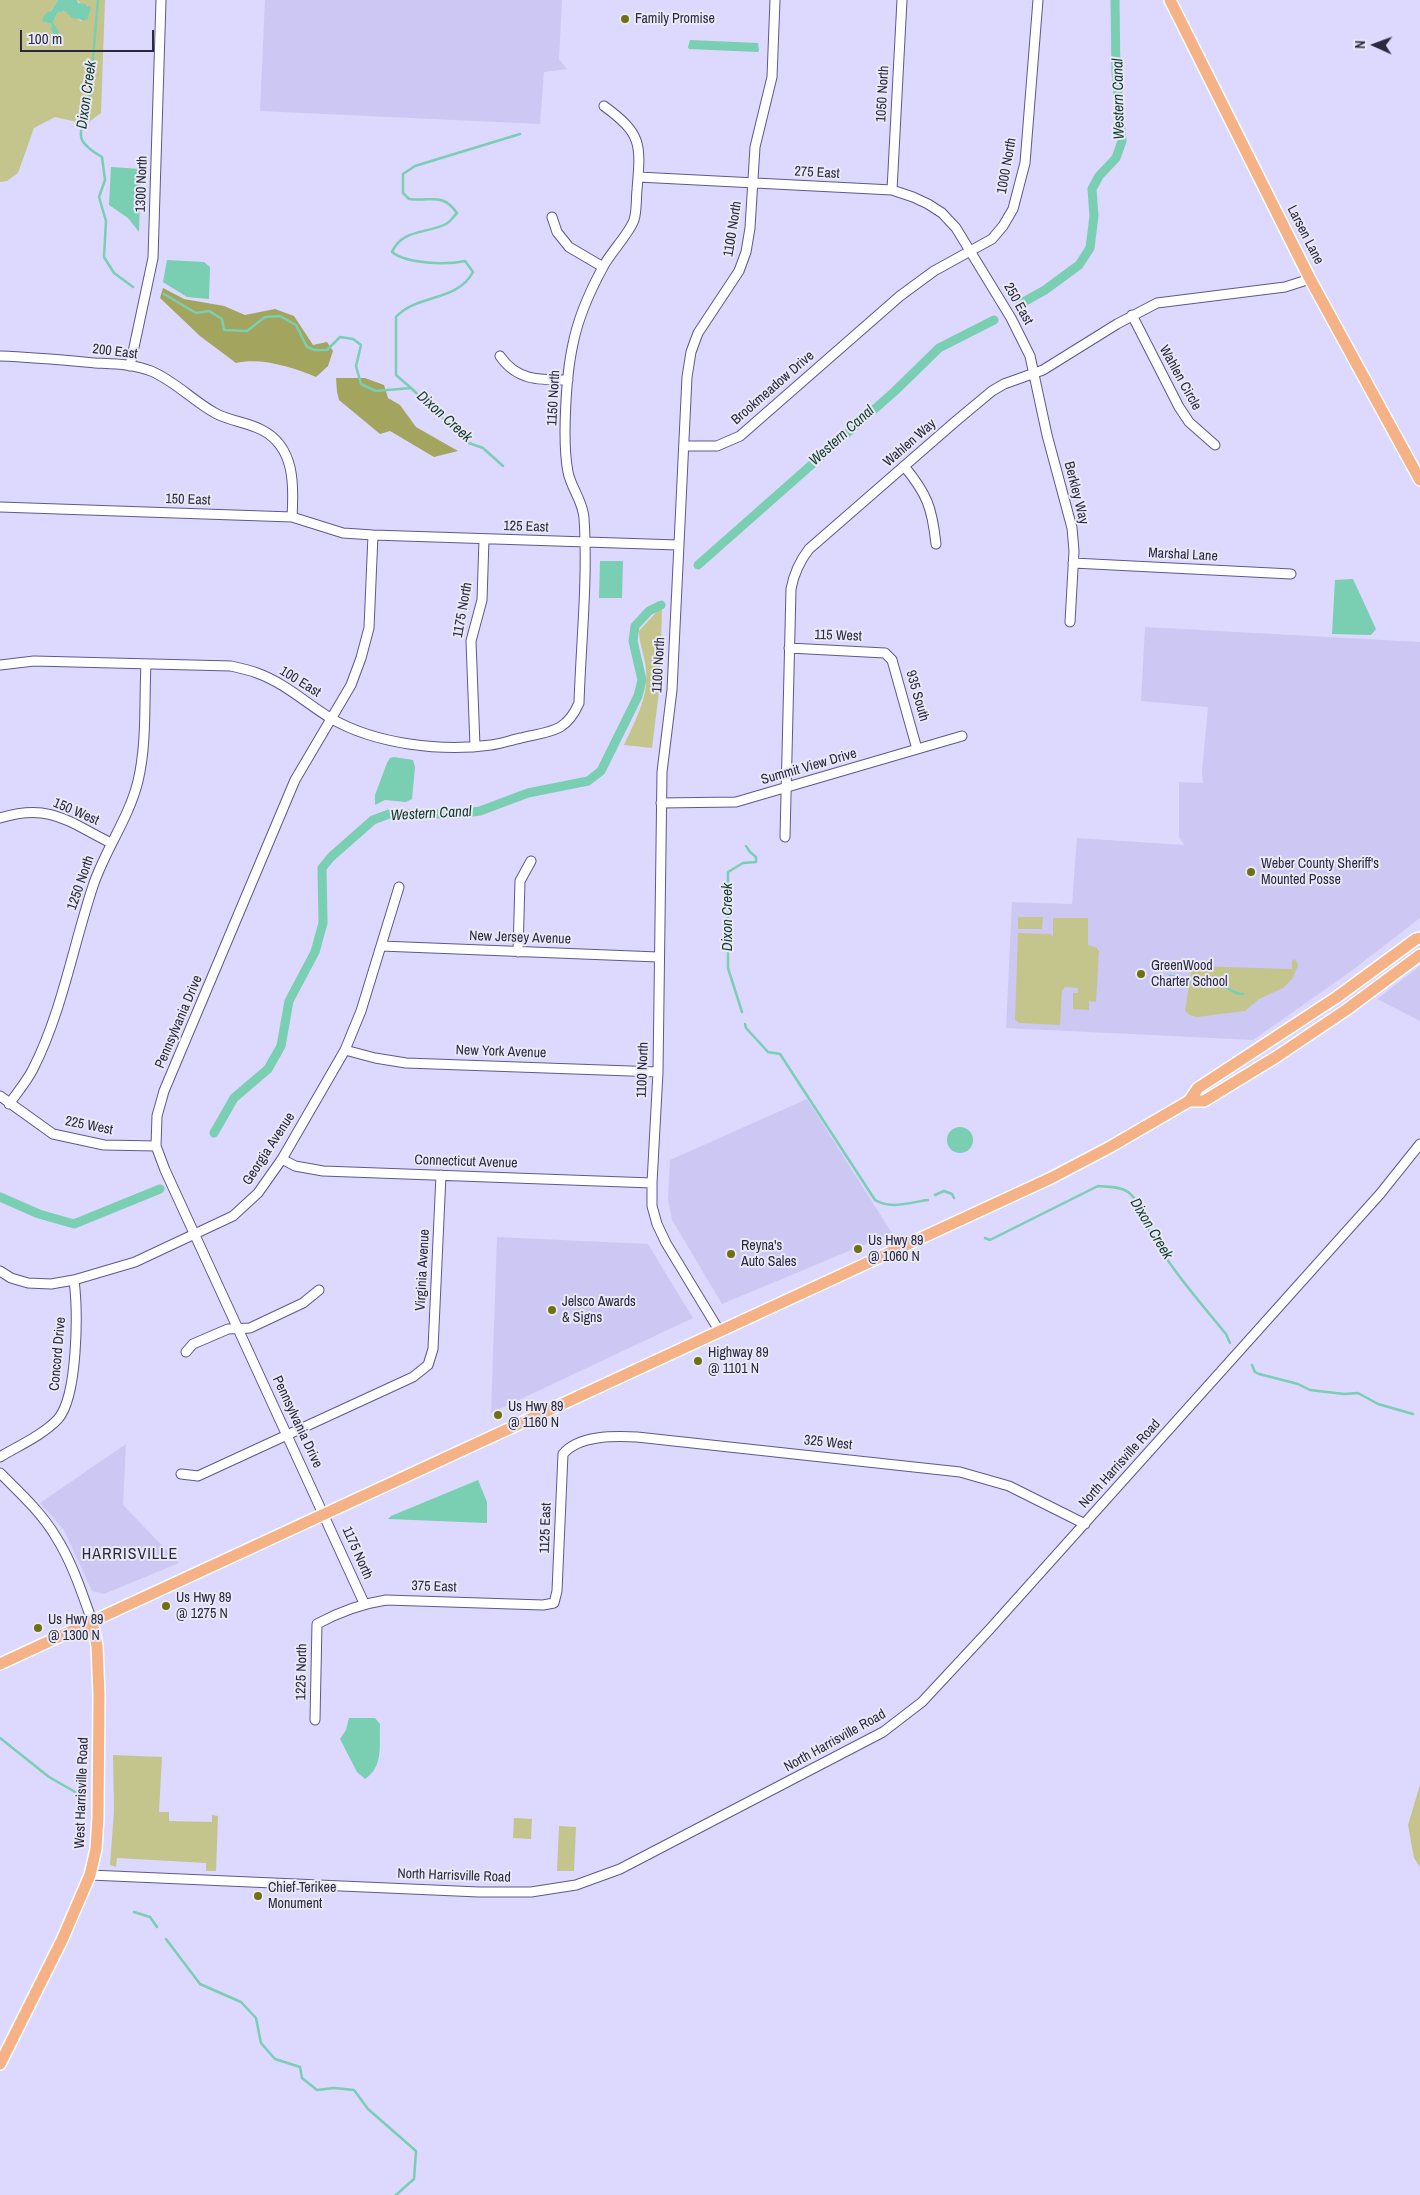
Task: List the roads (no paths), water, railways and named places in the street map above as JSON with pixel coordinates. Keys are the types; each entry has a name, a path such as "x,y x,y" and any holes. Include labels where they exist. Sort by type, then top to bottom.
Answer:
{"main road":[{"name":"Larsen Lane","path":"1170,0 1310,279 1420,480"},
{"path":"0,1664 1051,1178 1110,1147 1189,1101 1198,1088 1265,1046 1420,938"},
{"path":"1189,1101 1204,1101 1276,1057 1346,1010 1420,955"},
{"name":"West Harrisville Road","path":"0,2064 62,1940 90,1875 96,1849 99,1695 97,1646 92,1621"}],"street":[{"name":"1300 North","path":"130,366 153,258 161,0"},
{"name":"1100 North","path":"720,1332 657,1224 652,1206 658,1072 658,957 662,772 672,690 687,377 691,352 698,333 710,312 739,271 746,252 750,228 755,147 772,77 775,0"},
{"name":"1050 North","path":"892,190 902,0"},
{"name":"1000 North","path":"845,344 900,296 934,271 992,238 1003,226 1020,188 1024,163 1038,0"},
{"name":"1150 North","path":"573,716 579,703 585,543 584,515 580,498 569,478 566,460 568,380 572,346 579,320 603,267 634,220 638,178 639,148 634,135 627,123 604,106"},
{"name":"275 East","path":"638,178 892,190 913,197 942,213 956,228 970,251"},
{"path":"552,217 557,232 569,247 603,267"},
{"name":"250 East","path":"970,251 1011,318 1030,356 1034,374"},
{"name":"Wahlen Way","path":"785,838 792,589 794,575 800,560 809,549 992,390 1034,374 1157,303 1286,287 1310,279"},
{"name":"Wahlen Circle","path":"1132,316 1178,407 1189,422 1215,445"},
{"name":"Brookmeadow Drive","path":"684,446 716,446 740,436 845,344"},
{"name":"200 East","path":"0,356 130,366 151,371 179,387 204,407 218,415 261,429 276,440 288,458 294,479 292,517"},
{"path":"500,356 508,368 526,378 568,380"},
{"name":"Berkley Way","path":"1034,374 1047,435 1072,528 1073,563 1070,622"},
{"path":"904,466 920,486 928,500 934,521 936,544"},
{"name":"150 East","path":"0,508 292,517 343,533 373,535"},
{"name":"125 East","path":"373,535 678,545"},
{"name":"Pennsylvania Drive","path":"325,1515 238,1329 156,1146 157,1116 164,1091 294,780 351,685 361,658 368,628 373,535"},
{"name":"1175 North","path":"475,746 470,641 482,600 484,539"},
{"name":"Marshal Lane","path":"1073,563 1291,574"},
{"name":"115 West","path":"789,648 885,653"},
{"name":"935 South","path":"885,653 892,660 917,749"},
{"name":"100 East","path":"0,665 34,661 232,666 257,673 284,687 361,734 391,741 452,747 492,745 563,727 573,716"},
{"name":"1250 North","path":"9,1104 32,1072 45,1043 94,884 111,842 130,804 138,780 142,752 146,664"},
{"name":"Summit View Drive","path":"661,803 730,803 786,789 962,736"},
{"name":"150 West","path":"0,818 20,812 48,813 111,842"},
{"path":"518,952 520,881 531,861"},
{"name":"Georgia Avenue","path":"0,1271 11,1278 28,1283 51,1284 74,1280 135,1262 233,1216 258,1193 282,1159 345,1050 361,1011 399,887"},
{"name":"New Jersey Avenue","path":"381,946 658,957"},
{"name":"New York Avenue","path":"345,1050 375,1058 406,1062 658,1072"},
{"name":"225 West","path":"0,1096 53,1134 104,1146 156,1146"},
{"name":"North Harrisville Road","path":"90,1875 479,1892 531,1892 576,1885 620,1869 883,1732 922,1702 1085,1524 1380,1194 1420,1144"},
{"name":"Connecticut Avenue","path":"282,1159 295,1166 310,1170 652,1183"},
{"name":"Virginia Avenue","path":"288,1435 413,1377 428,1365 433,1349 441,1175"},
{"name":"Concord Drive","path":"0,1457 43,1431 57,1420 67,1405 72,1383 76,1309 74,1280"},
{"path":"186,1352 193,1344 228,1329 250,1328 303,1304 319,1290"},
{"path":"181,1474 198,1476 288,1435"},
{"name":"325 West","path":"563,1454 567,1449 588,1440 606,1437 637,1437 960,1472 1009,1486 1085,1524"},
{"name":"1125 East","path":"554,1603 557,1591 563,1454"},
{"path":"0,1473 31,1503 56,1537 82,1593 92,1621"},
{"name":"1175 North","path":"325,1515 364,1603"},
{"name":"375 East","path":"316,1624 364,1603 408,1600 543,1605 554,1603"},
{"name":"1225 North","path":"315,1720 316,1624"}],"waterway":[{"name":"Dixon Creek","path":"98,0 89,104 81,134 85,145 102,157 105,180 99,197 106,221 104,257 114,273 133,287"},
{"name":"Western Canal","path":"1020,304 1045,290 1079,265 1090,248 1094,216 1092,189 1099,176 1116,158 1122,141 1116,72 1115,0"},
{"path":"411,388 396,375 396,317 415,304 457,288 466,282 473,272 465,261 448,263 417,261 407,259 392,252 402,239 446,224 457,213 452,206 441,200 409,199 403,193 403,174 415,166 520,134"},
{"name":"Dixon Creek","path":"164,294 196,313 209,311 222,319 224,330 247,331 265,317 280,316 296,325 307,347 315,350 327,350 340,337 353,339 361,345 356,366 361,384 376,391 411,388 469,443 483,448 503,466"},
{"name":"Western Canal","path":"698,565 895,391 939,348 994,320"},
{"name":"Western Canal","path":"214,1133 234,1098 268,1069 281,1046 289,1001 315,952 323,923 322,868 331,857 373,820 389,814 458,814 480,811 528,793 588,781 601,771 638,696 642,680 633,641 635,626 649,611 661,605"},
{"name":"Dixon Creek","path":"742,1012 728,968 728,872 743,863 756,862 756,857 746,846"},
{"path":"1170,976 1177,977"},
{"path":"1190,983 1218,984 1243,994"},
{"name":"Dixon Creek","path":"745,1024 746,1028 768,1052 780,1054 875,1200 894,1205 928,1200"},
{"name":"Dixon Creek","path":"985,1238 990,1240 1098,1186 1125,1190 1135,1199 1148,1228 1165,1256 1184,1283 1226,1334 1230,1343"},
{"name":"Western Canal","path":"0,1197 39,1214 74,1224 160,1189"},
{"name":"Dixon Creek","path":"935,1195 944,1191 952,1194 954,1198"},
{"name":"Dixon Creek","path":"1252,1365 1255,1372 1259,1374 1298,1384 1310,1390 1344,1394 1358,1393 1378,1404 1413,1414"},
{"path":"0,1738 49,1777 77,1793"},
{"path":"134,1912 150,1917 157,1927"},
{"path":"166,1939 200,1984 241,2002 256,2018 261,2043 275,2059 300,2067 302,2078 317,2090 334,2088 354,2090 368,2109 416,2151 414,2179 396,2195"}],"place":[{"name":"Family Promise","path":"625,19"},
{"name":"Weber County Sheriff's Mounted Posse","path":"1251,872"},
{"name":"GreenWood Charter School","path":"1141,974"},
{"name":"Us Hwy 89 @ 1060 N","path":"858,1249"},
{"name":"Reyna's Auto Sales","path":"731,1254"},
{"name":"Jelsco Awards & Signs","path":"552,1310"},
{"name":"Highway 89 @ 1101 N","path":"698,1361"},
{"name":"Us Hwy 89 @ 1160 N","path":"498,1415"},
{"name":"Us Hwy 89 @ 1275 N","path":"166,1606"},
{"name":"Us Hwy 89 @ 1300 N","path":"38,1628"},
{"name":"Chief Terikee Monument","path":"258,1896"}],"district":[{"name":"HARRISVILLE","path":"130,1555"}]}
